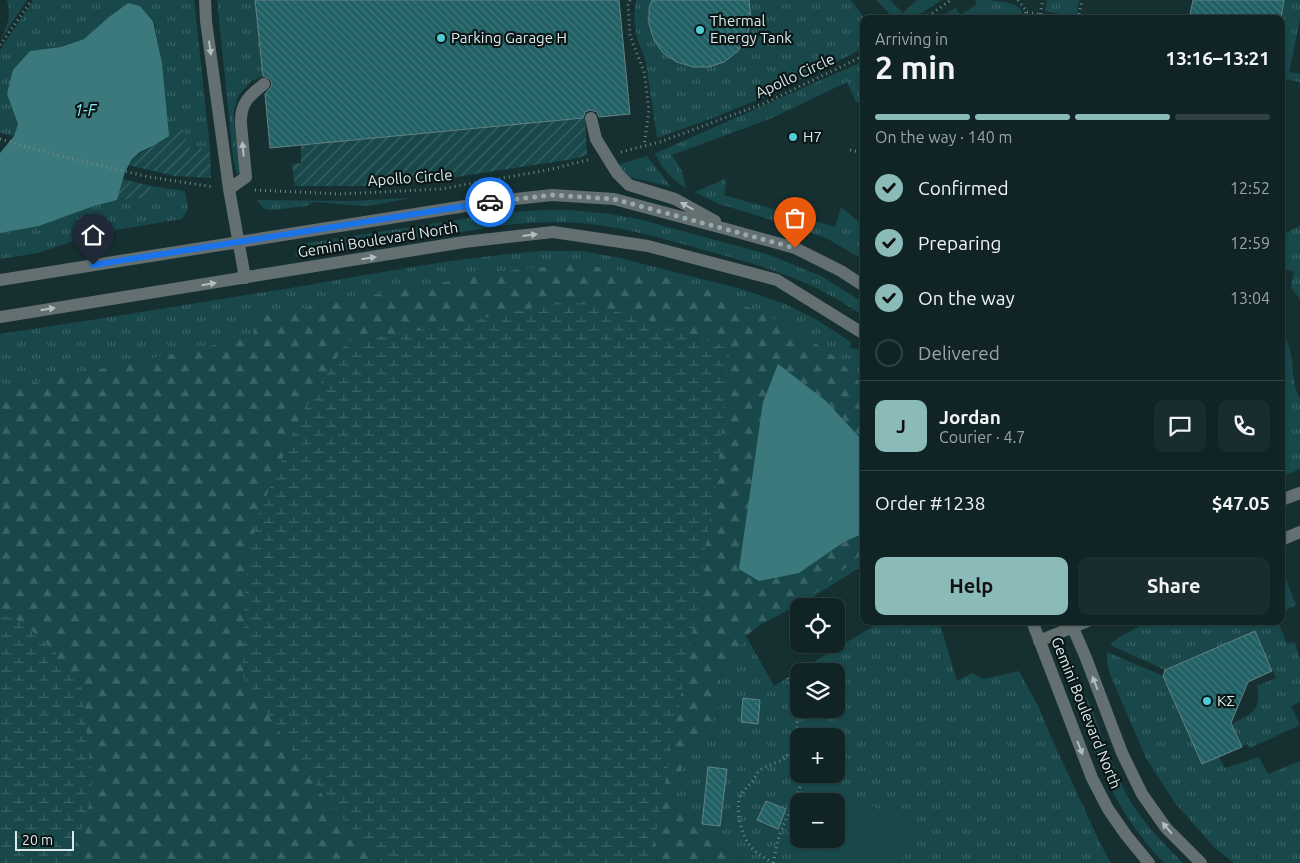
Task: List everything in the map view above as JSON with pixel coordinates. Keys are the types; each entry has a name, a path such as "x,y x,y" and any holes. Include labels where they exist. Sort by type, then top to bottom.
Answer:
{"street":[{"path":"205,0 206,21 229,189 245,278"},
{"path":"229,189 246,177 240,116 242,107 250,96 264,84"},
{"path":"591,118 596,139 617,173 630,184 675,199 730,230"},
{"name":"Gemini Boulevard North","path":"0,280 497,200 552,195 614,199 795,248 860,284"},
{"name":"Gemini Boulevard North","path":"0,317 464,242 546,233 568,234 648,246 777,280 860,332"},
{"path":"1285,499 1300,493"},
{"path":"1285,538 1300,532"},
{"name":"Gemini Boulevard North","path":"1033,625 1092,778 1108,809 1126,836 1148,863"},
{"path":"1039,641 1069,625"},
{"name":"Gemini Boulevard North","path":"1071,625 1086,658 1122,754 1142,794 1166,828 1201,863"}],"path":[{"path":"0,45 32,0"},
{"path":"630,0 628,3 630,36 644,72 649,110 644,146"},
{"path":"929,15 951,0"},
{"path":"1018,0 1027,12 1045,15"},
{"path":"1040,14 1043,0"},
{"path":"1079,15 1082,0"},
{"path":"1025,15 1026,10"},
{"name":"Apollo Circle","path":"0,139 149,177 229,189 341,194 440,189 548,170 660,142 765,103 860,57"},
{"path":"850,150 860,152"},
{"path":"788,678 796,704 797,728"},
{"path":"790,750 786,757 758,772 743,791 739,803 740,820 745,838 751,847 773,863 782,827 800,792 801,783"}],"green space":[{"path":"7,0 27,0 1,39 8,20"},
{"path":"34,0 194,0 210,148 190,149 182,130 168,131 162,63 154,21 140,6 128,3 84,39 61,47 30,51 7,94 18,124 14,136 0,133 0,50"},
{"path":"217,0 255,0 263,76 251,81 239,95 234,110 240,169 237,174 233,157"},
{"path":"636,0 851,0 862,15 860,15 860,50 772,94 657,138 646,62 637,38 634,18"},
{"path":"876,0 890,0 903,13 917,0 942,0 918,15 891,15"},
{"path":"975,0 1005,2 1018,7 1022,11 1022,15 961,15 977,4"},
{"path":"1047,0 1079,0 1077,15 1064,15 1045,11"},
{"path":"1284,0 1300,0 1300,19 1289,72 1300,74 1300,82 1285,79 1285,15 1282,15"},
{"path":"955,8 961,15 945,15"},
{"path":"860,63 860,102 856,102 847,82 772,118 672,155 682,171 686,188 668,174 656,153"},
{"path":"585,118 587,155 574,159 437,180 367,186 295,186 292,164 301,163 301,145"},
{"path":"182,130 190,149 210,148 211,178 175,176 128,165 137,156 169,136 168,131"},
{"path":"647,156 671,187 630,177 617,165"},
{"path":"122,179 151,186 147,198 117,200"},
{"path":"725,179 724,195 835,227 841,207 860,223 860,258 828,239 719,204 695,192"},
{"path":"151,186 185,191 188,209 182,219 97,233 38,253 0,259 0,233 39,226 94,206 117,200 146,198"},
{"path":"411,198 363,206 314,202 306,206 272,210 265,209 257,200 349,201"},
{"path":"569,210 610,214 638,219 767,254 821,276 860,300 860,314 827,293 767,268 654,237 594,224 560,222 514,224 305,258 299,258 295,255 299,245 308,243 512,212"},
{"path":"1300,225 1300,299 1291,287 1294,271 1285,270 1285,234"},
{"path":"542,251 581,251 620,258 741,289 785,304 817,320 851,342 850,348 860,349 860,383 839,360 503,271 257,317 253,335 210,346 0,390 0,334 482,257"},
{"path":"577,264 683,280 723,296 789,325 839,360 860,383 860,438 826,401 799,573 844,542 860,535 860,555 810,598 790,598 790,609 761,624 746,636 736,654 721,667 718,714 688,748 670,805 708,838 741,863 0,863 0,390 210,346 253,335 256,317 503,271"},
{"path":"570,301 636,316 730,348 718,468 696,612 649,863 383,863 322,795 243,677 245,590 256,519 301,415 347,341 392,335"},
{"path":"1285,338 1291,357 1296,391 1300,399 1300,469 1285,475"},
{"path":"860,555 860,567 811,598 810,598"},
{"path":"1285,577 1296,605 1285,610"},
{"path":"0,614 22,622 56,652 54,664 76,674 83,692 93,794 69,863 0,863"},
{"path":"875,625 940,625 957,681 972,673 984,679 1019,671 1039,708 1111,863 741,863 708,838 670,805 688,748 718,714 721,667 746,636 774,686 790,676 790,718 845,718 845,663 812,663 829,653 845,653 845,643"},
{"path":"1142,625 1279,625 1287,644 1295,642 1300,660 1300,702 1291,706 1300,725 1250,748 1247,744 1242,747 1232,724 1254,711 1258,701 1257,686 1276,678 1255,631 1165,670 1110,645 1119,637"},
{"path":"1107,652 1163,676 1202,764 1219,757 1225,768 1259,757 1268,774 1300,761 1300,863 1234,863 1215,848 1175,803 1146,758 1109,672"},
{"path":"1077,688 1090,704 1115,769 1133,805 1152,831 1183,863 1164,863 1139,834 1118,802 1101,768 1079,712 1074,692"},
{"path":"830,788 842,793 828,793"},
{"path":"845,794 918,826 901,863 823,863 801,854 804,848 845,848"}],"water":[{"name":"1-F","path":"128,3 140,6 153,21 162,63 169,136 140,152 132,159 125,172 117,200 94,206 39,226 0,233 0,153 14,136 18,124 7,94 13,70 30,51 61,47 84,39"},
{"path":"778,364 826,401 860,438 860,535 844,542 799,573 759,581 739,569 763,402"}],"building":[{"name":"Parking Garage H","path":"255,0 619,0 630,114 599,117 597,112 590,110 585,112 583,118 270,148 265,94 272,83 270,79 263,76"},
{"name":"Thermal Energy Tank","path":"652,0 749,0 751,19 747,36 738,51 724,62 709,67 693,67 677,62 663,53 654,40 649,24 649,8"},
{"path":"1193,0 1284,0 1282,15 1190,15"},
{"name":"ΚΣ","path":"1255,631 1272,671 1248,682 1231,723 1242,747 1202,764 1163,676 1165,670"},
{"path":"743,698 760,700 758,724 741,722"},
{"path":"708,767 727,769 720,826 702,824"},
{"path":"766,801 786,809 778,829 757,820"}],"way so far":[{"path":"490,202 552,195 614,199 795,248"}],"place":[{"name":"Thermal Energy Tank","path":"700,30"},
{"name":"Parking Garage H","path":"441,38"},
{"name":"H7","path":"793,137"},
{"name":"ΚΣ","path":"1207,701"}],"route":[{"path":"93,265 490,202"}]}
